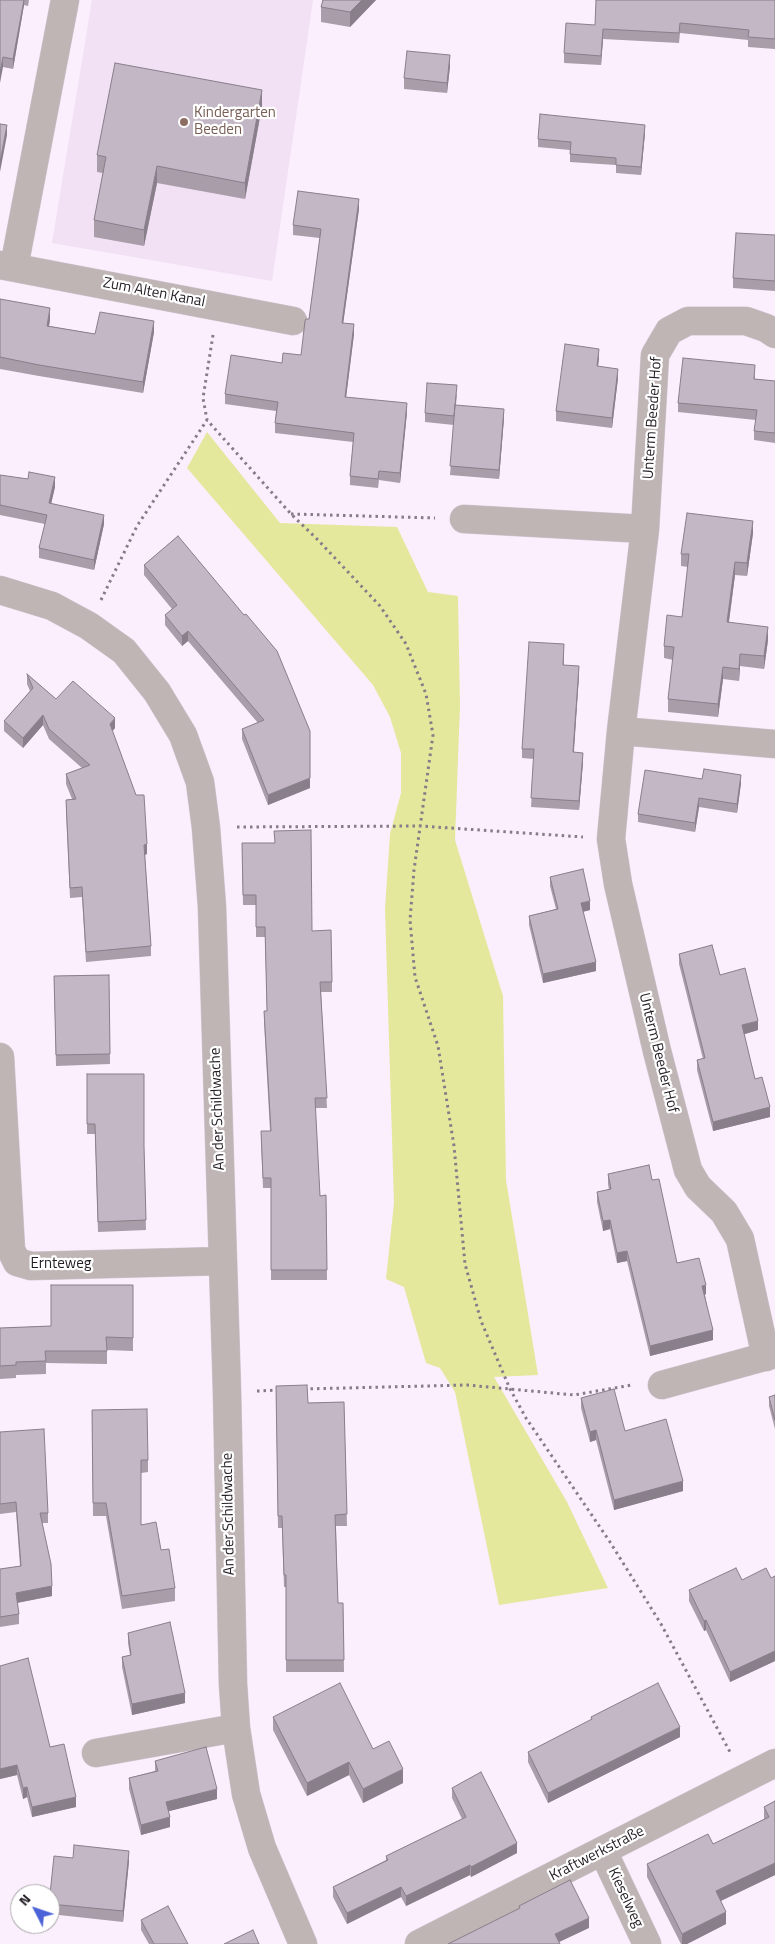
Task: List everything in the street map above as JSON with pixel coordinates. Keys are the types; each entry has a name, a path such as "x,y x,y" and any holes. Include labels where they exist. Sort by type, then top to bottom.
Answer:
{"street":[{"name":"Zum Alten Kanal","path":"64,0 7,266 218,305 293,321"},
{"name":"Unterm Beeder Hof","path":"662,1385 770,1356 740,1239 724,1212 698,1187 688,1170 657,1050 618,884 611,840 620,730 646,529 655,354 669,331 688,321 746,321 766,328 775,334"},
{"path":"464,519 646,529"},
{"name":"An der Schildwache","path":"0,590 52,606 89,626 124,652 157,692 183,735 200,782 206,828 212,917 227,1392 233,1684 236,1728 246,1794 262,1848 303,1944"},
{"path":"620,730 775,744"},
{"name":"Ernteweg","path":"0,1057 11,1250 18,1262 31,1266 223,1261"},
{"path":"96,1753 236,1728"},
{"name":"Kraftwerkstraße","path":"419,1944 775,1763"},
{"name":"Kieselweg","path":"603,1851 647,1944"}],"path":[{"path":"218,305 202,398 207,420 291,514 380,606 406,644 426,694 433,735 414,870 410,920 415,976 438,1046 454,1146 465,1264 481,1321 510,1389 526,1418 610,1542 661,1624 744,1779"},
{"path":"89,626 137,526 207,420"},
{"path":"291,514 464,519"},
{"path":"206,828 420,826 611,840"},
{"path":"294,1390 467,1385 574,1395 646,1383 662,1385"},
{"path":"227,1392 284,1390"}],"shaded area":[{"name":"Kindergarten Beeden","path":"92,0 313,0 272,281 52,243"}],"green space":[{"path":"207,432 280,523 397,527 428,592 458,596 460,706 455,840 503,996 506,1180 538,1375 494,1377 567,1502 608,1588 499,1605 455,1392 440,1368 426,1363 404,1287 386,1279 394,1203 385,909 390,834 401,793 401,753 390,717 373,685 187,468"}],"building":[{"path":"0,0 24,0 13,59 3,57 0,73"},
{"path":"323,0 362,0 350,12 321,7"},
{"path":"596,0 775,0 775,39 748,37 749,30 680,23 679,33 603,29 601,56 564,53 566,23 595,25"},
{"path":"407,51 450,55 447,83 404,78"},
{"path":"115,63 262,90 245,183 157,166 144,230 94,220 106,157 97,155"},
{"path":"540,114 645,125 641,167 616,165 616,158 570,154 571,142 538,139"},
{"path":"0,124 7,125 0,162"},
{"path":"298,191 359,199 342,323 354,324 345,397 407,403 400,473 379,471 378,479 350,476 354,433 275,423 278,402 225,394 231,355 282,363 283,353 301,355 305,321 309,319 321,229 293,225"},
{"path":"736,233 775,235 775,281 733,278"},
{"path":"0,299 50,308 47,326 95,334 100,312 154,321 143,382 0,357"},
{"path":"565,344 599,349 597,366 618,369 612,418 556,411"},
{"path":"683,358 755,365 754,379 775,381 775,433 754,431 757,410 678,403"},
{"path":"427,383 457,385 454,416 425,413"},
{"path":"455,405 504,409 499,470 450,466"},
{"path":"29,472 55,477 49,503 104,515 94,560 39,548 47,515 0,505 0,475 28,479"},
{"path":"687,513 753,521 747,563 735,562 727,622 768,627 764,656 740,654 739,669 723,667 718,704 668,699 674,647 664,646 667,615 682,617 689,554 681,554"},
{"path":"178,536 244,615 246,614 277,651 310,731 310,778 268,795 242,729 264,720 188,631 182,636 165,615 177,605 144,565"},
{"path":"529,642 564,644 563,665 579,666 573,752 583,753 579,801 531,798 534,749 522,749"},
{"path":"27,674 56,699 73,681 115,718 110,724 136,795 144,795 147,844 144,845 151,946 86,952 82,887 70,888 66,800 76,799 66,774 90,765 49,729 43,715 23,738 4,721 33,688"},
{"path":"704,769 741,775 737,804 699,798 695,823 638,814 645,770 702,779"},
{"path":"311,830 312,931 331,930 332,982 320,982 327,1098 315,1098 320,1196 326,1195 327,1270 271,1270 271,1178 263,1178 261,1131 271,1131 264,1011 267,1011 265,927 256,927 256,895 243,895 242,843 275,843 274,831"},
{"path":"583,869 590,901 581,903 596,962 543,974 529,916 558,909 550,877"},
{"path":"712,945 720,975 745,968 758,1021 742,1025 755,1079 762,1077 770,1107 713,1122 697,1060 705,1058 679,954"},
{"path":"109,975 110,1054 56,1055 54,976"},
{"path":"87,1074 144,1074 146,1220 98,1222 95,1124 87,1124"},
{"path":"649,1165 652,1180 659,1179 677,1263 699,1258 706,1285 702,1286 713,1330 650,1346 627,1251 617,1253 610,1220 603,1221 597,1192 611,1189 608,1174"},
{"path":"51,1285 133,1285 133,1338 106,1337 107,1351 45,1351 46,1361 16,1362 16,1365 0,1366 0,1328 51,1326"},
{"path":"307,1385 308,1403 344,1402 347,1514 335,1515 338,1603 343,1603 344,1660 286,1660 286,1575 284,1575 282,1516 278,1516 276,1386"},
{"path":"614,1389 625,1431 666,1419 683,1481 614,1500 596,1430 590,1432 581,1398"},
{"path":"775,1395 775,1420 769,1397"},
{"path":"147,1409 148,1460 141,1460 141,1525 156,1522 161,1550 169,1549 175,1588 122,1596 106,1503 93,1503 92,1410"},
{"path":"44,1429 48,1513 40,1513 51,1564 52,1586 16,1593 19,1614 0,1617 0,1569 21,1566 16,1502 0,1504 0,1432"},
{"path":"736,1568 742,1580 766,1568 771,1578 775,1576 775,1651 730,1672 706,1620 704,1621 689,1590"},
{"path":"170,1622 185,1693 132,1704 122,1657 131,1655 128,1633"},
{"path":"28,1658 50,1747 64,1744 76,1797 32,1807 27,1787 23,1788 17,1765 0,1769 0,1666"},
{"path":"340,1683 373,1749 389,1741 403,1769 363,1789 349,1762 307,1783 273,1717"},
{"path":"658,1683 680,1727 548,1793 528,1752"},
{"path":"206,1747 217,1789 166,1802 170,1817 141,1825 129,1778 158,1771 155,1761"},
{"path":"481,1772 517,1843 471,1867 470,1865 406,1896 401,1887 347,1913 333,1887 388,1860 386,1856 466,1817 452,1788"},
{"path":"775,1801 775,1863 716,1891 726,1912 682,1934 647,1864 708,1834 713,1844 769,1817 764,1807"},
{"path":"74,1845 129,1851 123,1911 60,1905 60,1884 51,1884 54,1856 73,1858"},
{"path":"570,1880 589,1918 555,1934 560,1944 448,1944 520,1908 519,1906"},
{"path":"168,1906 188,1944 154,1944 141,1920"},
{"path":"253,1930 259,1944 224,1944"}],"place":[{"name":"Kindergarten Beeden","path":"184,122"}]}
